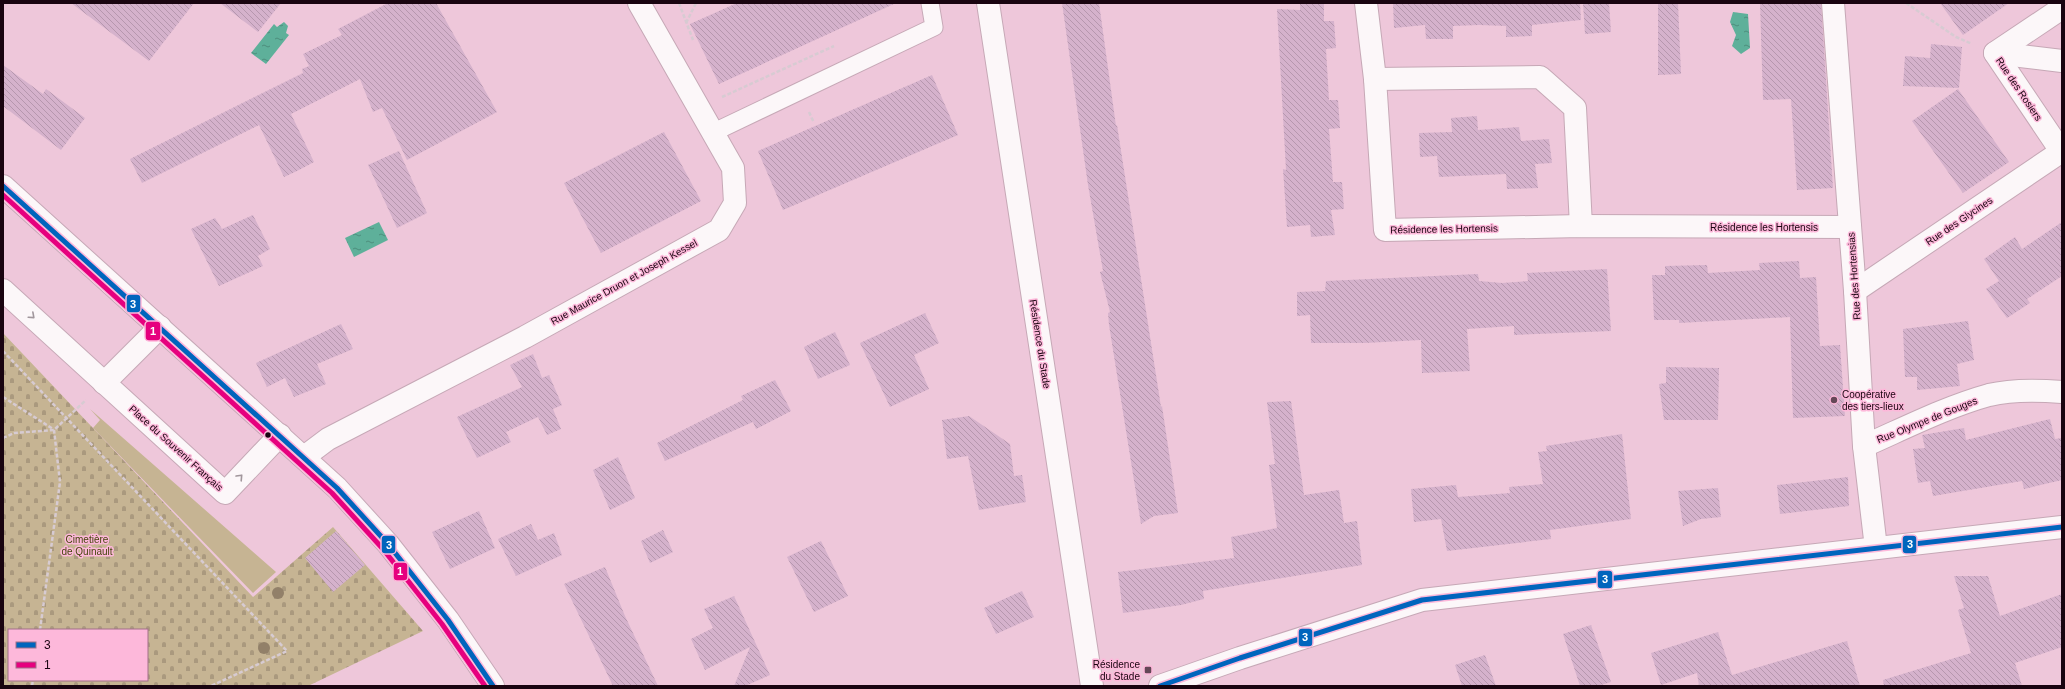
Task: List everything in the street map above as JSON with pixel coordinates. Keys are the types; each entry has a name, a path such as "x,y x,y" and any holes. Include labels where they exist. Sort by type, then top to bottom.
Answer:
{"street":[{"name":"Rue Maurice Druon et Joseph Kessel","path":"304,457 328,439 525,337 719,230 735,203 733,168 639,3"},
{"name":"Résidence du Stade","path":"988,3 1092,686"},
{"name":"Résidence les Hortensis","path":"1366,3 1375,79 1385,230 1581,226 1850,227"},
{"name":"Rue des Hortensias","path":"1833,3 1855,291 1864,446 1876,548"},
{"name":"Rue des Rosiers","path":"2062,8 1995,53 2062,151"},
{"path":"1995,53 2062,61"},
{"path":"1375,79 1540,77 1575,108 1581,226"},
{"name":"Rue des Glycines","path":"1855,291 2062,151"},
{"path":"3,186 337,488 388,544 448,620 493,686"},
{"name":"Place du Souvenir Français","path":"3,290 225,493 280,435"},
{"path":"104,383 160,327"},
{"name":"Rue Olympe de Gouges","path":"1864,446 1952,408 1990,395 2028,390 2062,392"},
{"path":"1160,686 1240,658 1422,600 2062,527"}],"lane":[{"path":"712,133 934,27 930,3"}],"path":[{"path":"679,3 695,44"},
{"path":"686,23 696,3"},
{"path":"1906,3 1956,37 1995,53"},
{"path":"718,98 838,44"},
{"path":"3,351 287,651 211,686"},
{"path":"3,438 14,433 54,430 104,383"},
{"path":"3,397 54,430"},
{"path":"40,629 60,482 54,430"}],"green space":[{"name":"Cimetière de Quinault","path":"3,333 253,597 333,527 423,631 308,686 3,686"},
{"path":"90,409 276,572 253,593 93,428 100,420"}],"water":[{"path":"1733,12 1748,14 1750,48 1741,54 1732,46 1736,35 1730,22"},
{"path":"284,22 288,26 286,33 289,35 266,64 251,53 274,24 277,27"},
{"path":"379,222 388,240 354,257 345,238"}],"building":[{"path":"71,3 194,3 149,61"},
{"path":"220,3 281,3 258,32"},
{"path":"388,3 436,3 497,112 407,160 382,108 373,112 360,79 291,114 314,162 297,171 284,177 259,125 142,183 130,159 303,73 302,69 309,66 303,54 342,35 338,29"},
{"path":"737,3 896,3 719,84 690,24"},
{"path":"1062,3 1099,3 1116,126 1117,125 1161,407 1162,406 1178,513 1154,516 1141,524 1109,325 1108,313 1110,312 1100,272 1103,271 1088,185"},
{"path":"1300,3 1324,3 1324,21 1334,21 1336,48 1326,49 1329,100 1338,100 1340,128 1329,129 1333,182 1342,182 1344,209 1331,210 1335,235 1311,237 1310,225 1287,227 1283,169 1286,170 1277,9 1300,10"},
{"path":"1393,3 1580,3 1581,20 1532,25 1532,36 1506,37 1506,26 1479,25 1453,26 1453,39 1426,39 1425,25 1394,28"},
{"path":"1583,3 1609,3 1611,32 1585,34"},
{"path":"1658,3 1678,3 1681,74 1658,75"},
{"path":"1760,3 1821,3 1833,188 1797,190 1791,99 1763,100"},
{"path":"1940,3 2009,3 1963,35"},
{"path":"1931,44 1962,47 1959,88 1903,86 1905,56 1930,58"},
{"path":"3,65 43,94 46,89 85,118 61,150 3,106"},
{"path":"932,75 958,135 783,210 758,151"},
{"path":"1958,89 2009,162 1963,193 1912,121"},
{"path":"1477,116 1478,130 1519,127 1521,141 1549,139 1552,163 1535,164 1538,188 1507,189 1506,174 1439,177 1437,156 1420,157 1419,133 1452,132 1451,118"},
{"path":"664,132 701,201 601,253 564,183"},
{"path":"399,151 427,213 397,228 368,165"},
{"path":"253,215 270,249 258,256 263,266 219,286 191,229 215,218 222,229"},
{"path":"2062,222 2062,276 2027,299 2030,303 2007,318 1986,289 1999,281 1984,259 2015,237 2022,249"},
{"path":"1799,261 1800,278 1816,277 1820,346 1840,345 1845,416 1793,418 1790,317 1679,323 1679,320 1654,320 1652,275 1665,275 1665,266 1707,265 1708,273 1760,270 1759,263"},
{"path":"1607,269 1611,331 1514,335 1514,326 1467,329 1470,371 1422,373 1421,340 1365,343 1311,343 1310,315 1297,316 1297,292 1325,291 1326,281 1478,274 1479,281 1502,283 1528,281 1527,273"},
{"path":"925,313 939,343 914,355 929,389 890,407 860,343"},
{"path":"1968,321 1974,360 1957,364 1960,386 1917,390 1917,377 1905,377 1903,329"},
{"path":"341,324 353,349 317,364 326,384 294,397 285,378 267,387 256,363"},
{"path":"835,332 850,365 818,379 804,347"},
{"path":"533,354 542,378 549,375 562,405 553,409 561,429 547,435 538,417 506,432 511,442 477,458 457,417 522,387 510,365"},
{"path":"1666,367 1719,368 1718,420 1664,420 1659,384 1666,383"},
{"path":"775,380 791,411 756,429 753,422 665,461 657,443 743,400 741,396"},
{"path":"1291,401 1304,495 1339,490 1344,523 1357,521 1362,565 1203,591 1204,599 1181,605 1123,613 1118,572 1234,558 1231,537 1277,528 1269,465 1275,464 1267,402"},
{"path":"969,416 1010,444 1014,476 1022,475 1026,502 979,510 968,456 947,459 942,420"},
{"path":"2050,419 2055,439 2062,438 2062,480 2024,489 2022,481 1933,496 1930,481 1918,483 1913,449 1925,448 1922,435 1964,428 1966,440"},
{"path":"1622,434 1631,519 1550,530 1551,539 1447,551 1441,519 1414,522 1411,489 1456,485 1458,497 1510,493 1509,487 1543,484 1538,452 1547,451 1546,446"},
{"path":"618,457 635,498 610,510 593,470"},
{"path":"1848,477 1849,506 1780,514 1777,485"},
{"path":"1718,488 1721,517 1701,519 1683,526 1678,491"},
{"path":"479,511 495,548 450,569 432,532"},
{"path":"531,524 538,540 554,533 562,555 516,576 498,539"},
{"path":"663,530 673,552 650,563 641,541"},
{"path":"336,531 365,565 333,592 305,558"},
{"path":"821,541 848,596 814,612 787,557"},
{"path":"605,567 625,616 658,686 613,686 564,584"},
{"path":"1954,576 1988,576 2000,616 2062,594 2062,647 2015,663 2022,686 1884,686 1883,680 1971,653 1958,610 1964,608"},
{"path":"1022,591 1034,617 996,634 984,608"},
{"path":"734,596 770,675 745,686 734,686 750,647 705,670 691,639 713,628 704,609"},
{"path":"1591,625 1611,682 1598,686 1580,686 1563,634"},
{"path":"1718,632 1732,675 1847,641 1860,686 1699,686 1697,673 1661,685 1651,653"},
{"path":"1485,655 1496,686 1462,686 1455,665"}],"transit line":[{"name":"3","path":"3,186 337,488 388,544 448,620 493,686"},
{"name":"1","path":"3,195 332,493 383,549 442,624 485,686"},
{"name":"3","path":"1160,686 1240,658 1422,600 2062,527"}],"place":[{"name":"Coopérative des tiers-lieux","path":"1834,400"},
{"name":"Résidence du Stade","path":"1148,670"}]}
